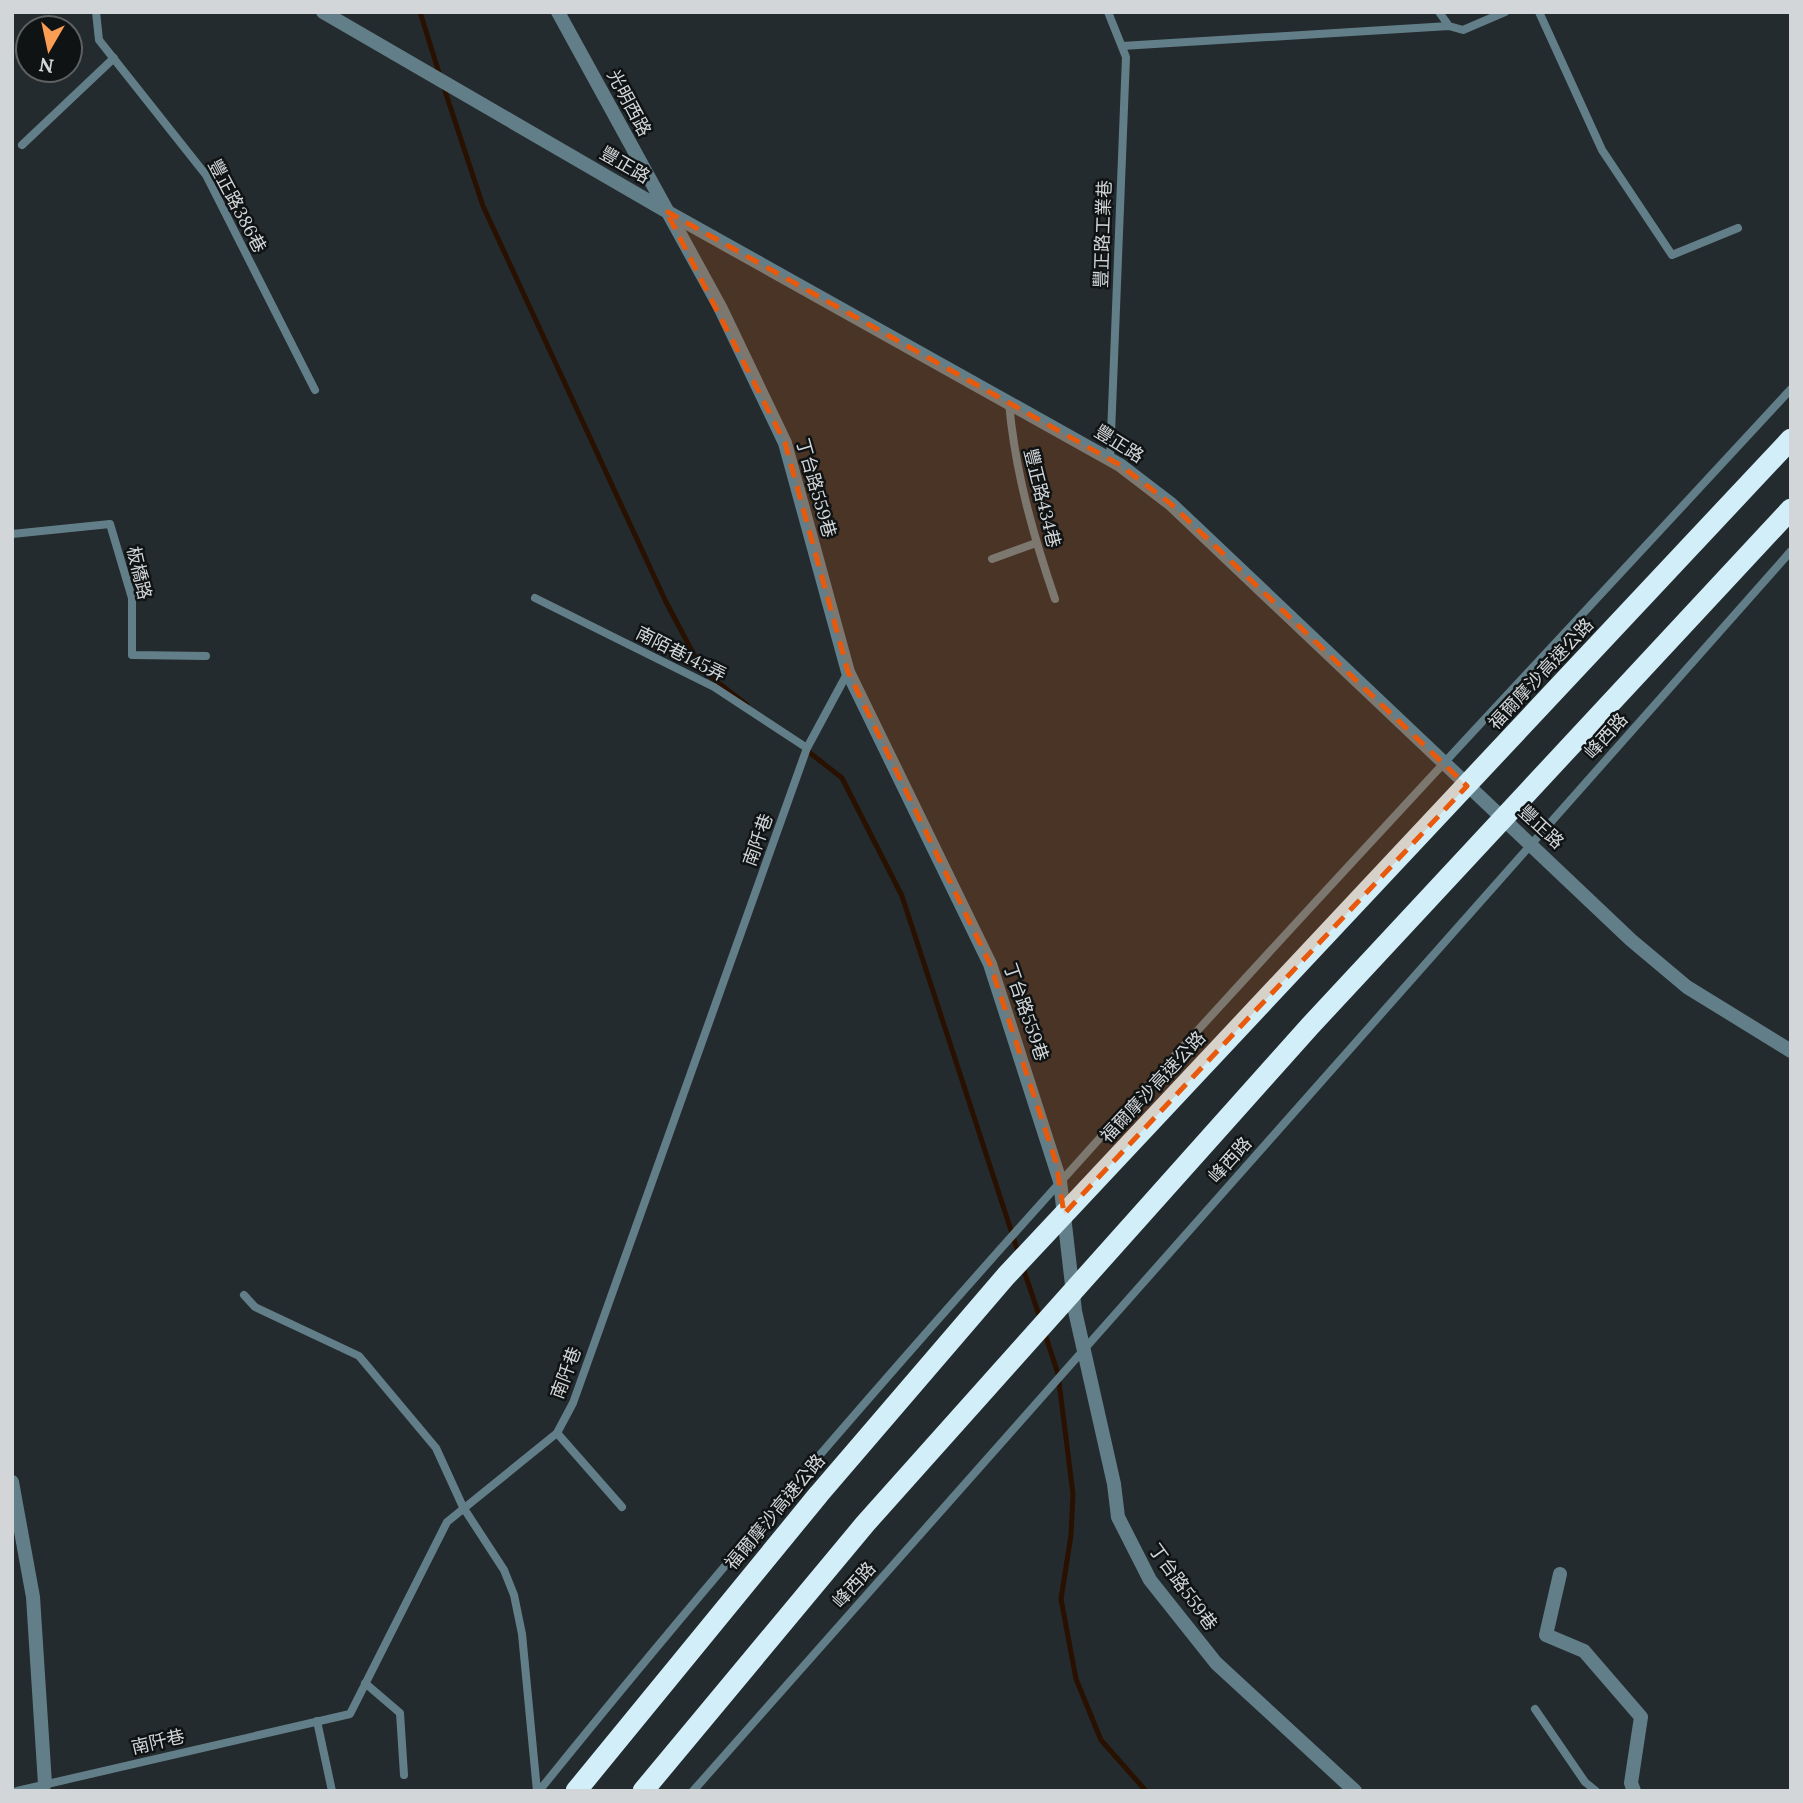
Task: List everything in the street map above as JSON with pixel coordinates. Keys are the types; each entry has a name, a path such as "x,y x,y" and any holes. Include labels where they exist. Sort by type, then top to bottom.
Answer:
{"highway":[{"name":"福爾摩沙高速公路","path":"576,1791 819,1494 1006,1276 1791,439"},
{"path":"643,1791 865,1524 1292,1047 1791,509"}],"street":[{"name":"豐正路","path":"323,12 666,211 1110,459 1171,504 1443,765 1531,844 1631,940 1687,987 1791,1051"},
{"name":"光明西路","path":"558,12 666,211"},
{"name":"丁台路559巷","path":"666,211 720,307 785,443 848,672 990,964 1060,1181 1075,1311 1085,1348 1118,1517 1150,1580 1216,1663 1355,1791"},
{"path":"12,1482 33,1597 45,1784"},
{"path":"1560,1574 1546,1634 1584,1651 1642,1717 1631,1783 1634,1791"}],"lane":[{"name":"豐正路386巷","path":"96,12 99,40 206,175 315,390"},
{"name":"豐正路工業巷","path":"1108,12 1126,57 1110,459"},
{"path":"1439,12 1449,26"},
{"path":"1122,46 1449,26 1463,30 1504,12"},
{"path":"1539,12 1602,150 1672,255 1738,228"},
{"path":"22,145 114,58"},
{"path":"538,1791 853,1416 1060,1181 1791,389"},
{"name":"豐正路434巷","path":"1009,403 1013,452 1036,543 1055,599"},
{"name":"板橋路","path":"12,534 110,524 132,598 132,654 206,656"},
{"path":"992,559 1036,543"},
{"name":"峰西路","path":"693,1791 1791,551"},
{"name":"南陌巷145弄","path":"535,598 713,687 807,748"},
{"name":"南阡巷","path":"17,1791 350,1714 447,1522 557,1433 573,1403 807,748 848,672"},
{"path":"244,1295 255,1307 359,1356 436,1448 463,1507 504,1570 514,1595 522,1634 538,1791"},
{"path":"557,1433 622,1507"},
{"path":"365,1683 400,1713 404,1775"},
{"path":"1535,1709 1585,1782 1596,1791"},
{"path":"317,1721 332,1791"}],"highlighted area":[{"path":"666,211 1120,465 1171,504 1467,786 1064,1214 1056,1162 990,964 848,672 785,443"}],"waterway":[{"path":"420,12 440,76"},
{"path":"443,85 483,206 666,602 702,670 747,705"},
{"path":"805,749 842,778 902,896 1019,1255"},
{"path":"1023,1268 1040,1318"},
{"path":"1044,1331 1058,1374 1073,1494 1071,1535 1061,1599 1076,1679 1101,1740 1146,1791"}]}
